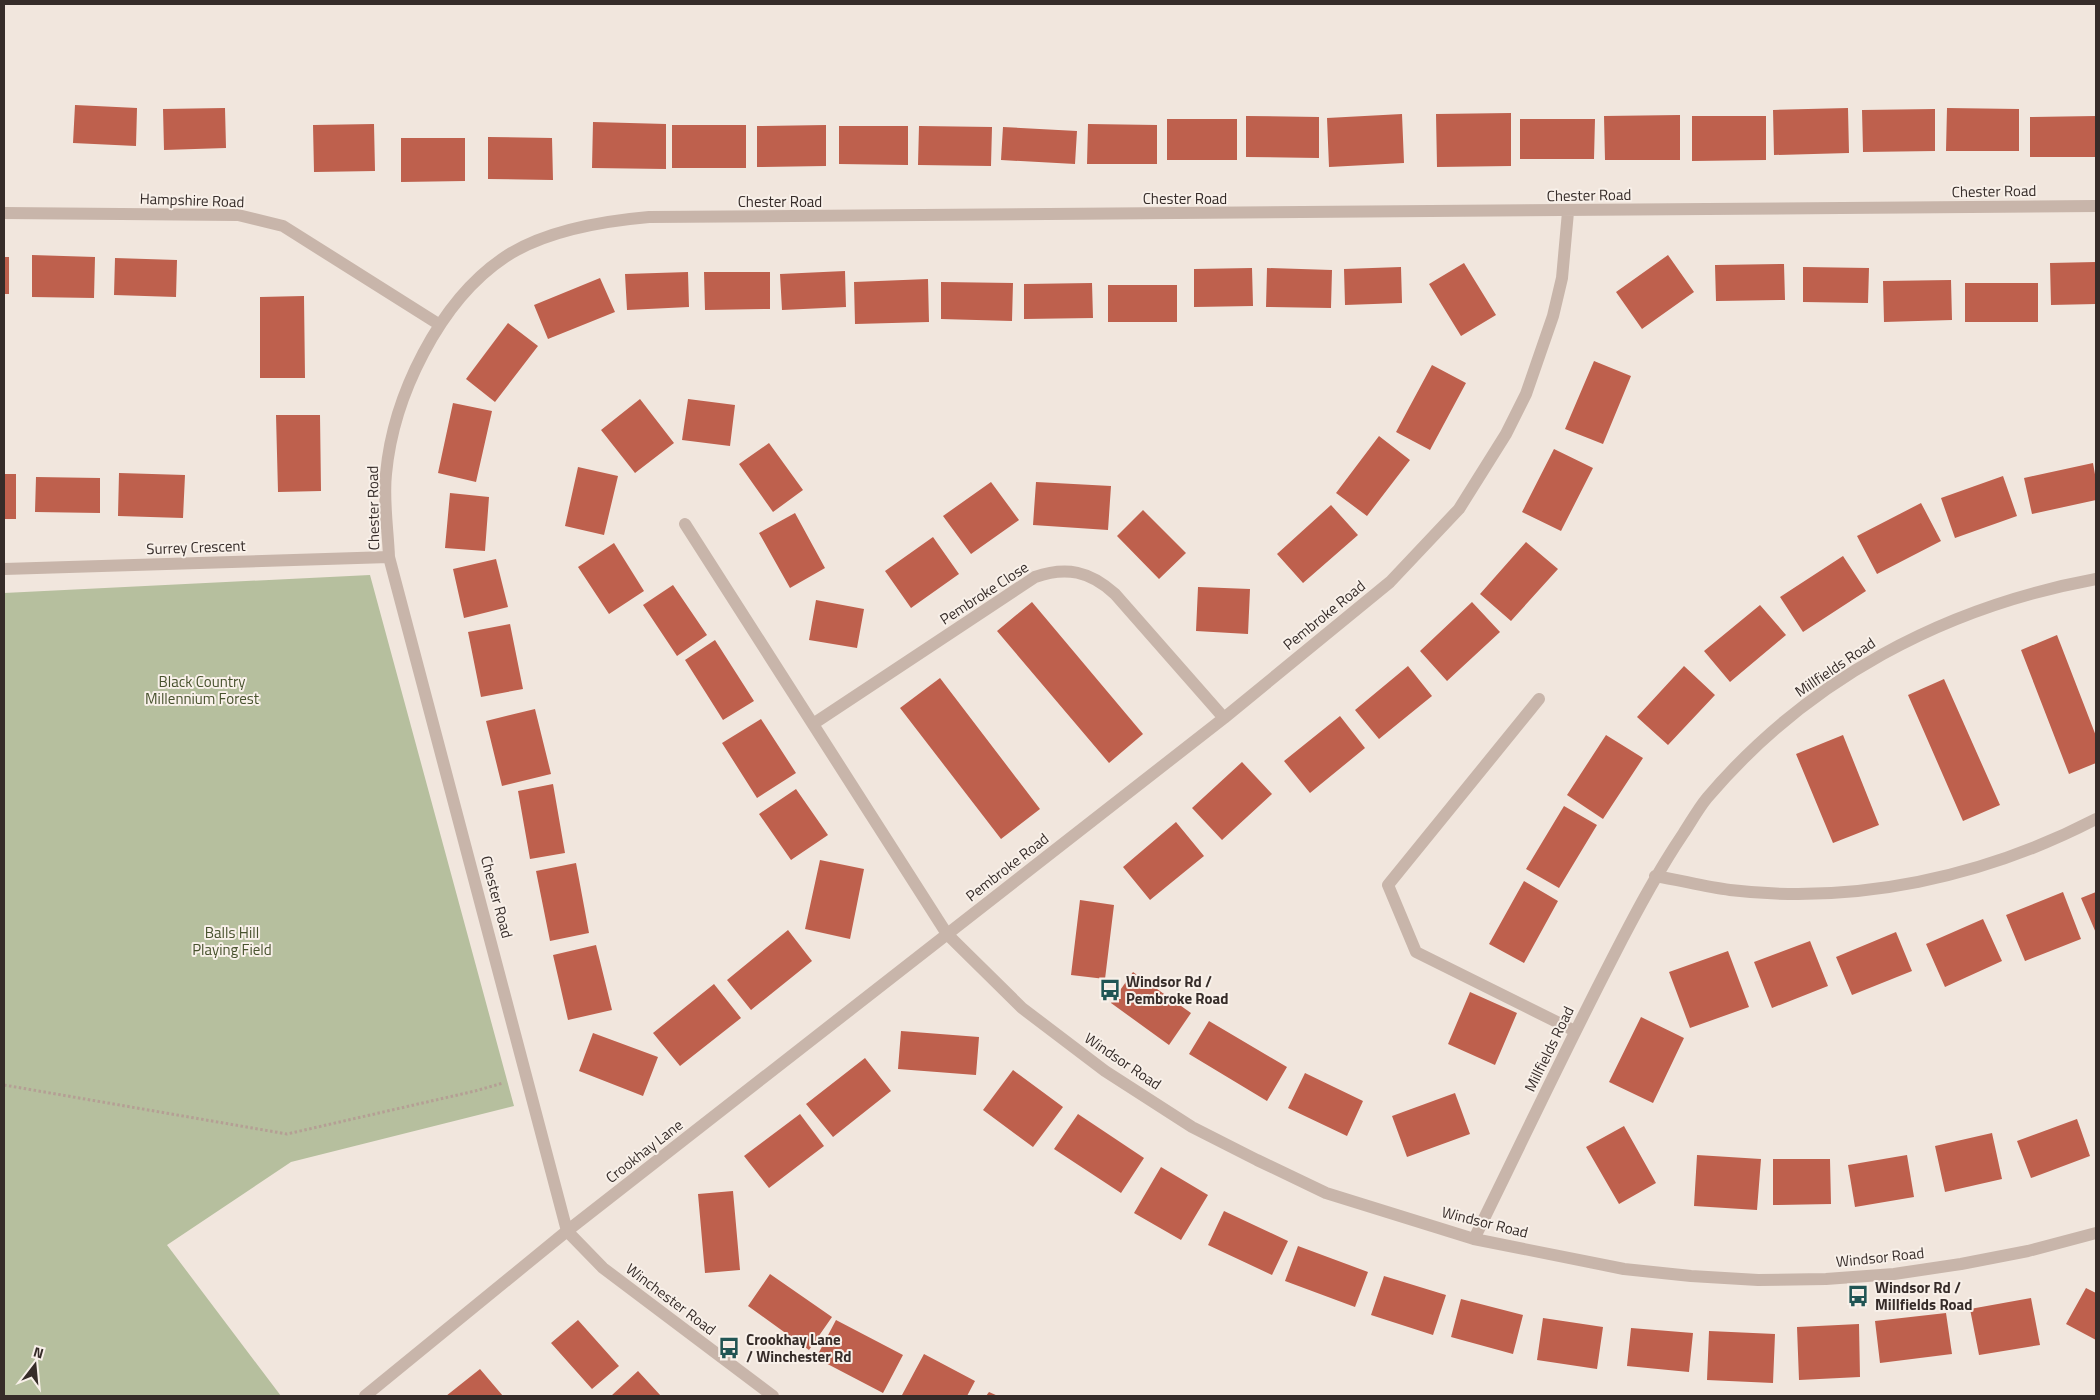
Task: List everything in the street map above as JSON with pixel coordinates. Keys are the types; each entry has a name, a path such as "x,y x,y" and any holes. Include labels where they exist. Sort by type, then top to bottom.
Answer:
{"street":[{"name":"Chester Road","path":"568,1232 390,557 386,475 392,435 403,396 420,359 440,324 481,278 505,257 562,233 620,219 649,217 1568,212 2096,206"},
{"name":"Pembroke Road","path":"947,934 1224,718 1390,582 1459,509 1474,488 1506,434 1542,352 1562,278 1568,212"},
{"name":"Hampshire Road","path":"4,213 238,215 283,226 440,324"},
{"path":"685,524 947,934"},
{"name":"Surrey Crescent","path":"4,570 390,557"},
{"name":"Pembroke Close","path":"813,724 1035,577 1051,571 1068,570 1086,573 1101,581 1115,594 1224,718"},
{"name":"Millfields Road","path":"1474,1239 1575,1031 1655,876 1706,800 1741,761 1780,725 1822,692 1881,655 1960,616 2010,599 2096,579"},
{"path":"1540,699 1388,886 1416,952 1575,1031"},
{"path":"1655,876 1730,890 1784,893 1838,892 1892,887 1946,876 1998,861 2048,842 2096,819"},
{"name":"Crookhay Lane","path":"365,1396 568,1232 947,934"},
{"name":"Windsor Road","path":"947,934 1022,1008 1105,1072 1192,1127 1326,1193 1474,1239 1624,1269 1758,1280 1826,1279 1894,1274 2028,1251 2096,1232"},
{"name":"Winchester Road","path":"568,1232 603,1268 756,1392 773,1396"}],"path":[{"path":"4,1085 287,1134 475,1091 507,1081 528,1079"}],"green space":[{"name":"Balls Hill Playing Field","path":"370,575 514,1106 291,1162 167,1245 281,1396 4,1396 4,593"}],"building":[{"path":"75,105 137,108 136,146 73,143"},
{"path":"225,108 226,148 164,150 163,109"},
{"path":"1848,108 1849,153 1774,155 1773,110"},
{"path":"1947,108 2019,109 2019,151 1946,151"},
{"path":"1935,109 1935,151 1863,152 1862,110"},
{"path":"1511,113 1511,166 1437,167 1436,114"},
{"path":"1402,114 1404,163 1329,167 1327,118"},
{"path":"1680,115 1680,160 1605,160 1604,116"},
{"path":"1246,116 1319,117 1319,158 1246,157"},
{"path":"1692,116 1766,116 1766,160 1692,161"},
{"path":"2096,116 2096,157 2030,157 2030,117"},
{"path":"1167,119 1237,119 1237,160 1167,160"},
{"path":"1520,119 1595,119 1594,159 1520,159"},
{"path":"593,122 666,124 666,169 592,168"},
{"path":"374,124 375,171 314,172 313,125"},
{"path":"1088,124 1157,125 1157,164 1087,164"},
{"path":"672,125 746,125 746,168 672,168"},
{"path":"826,125 826,166 757,167 757,126"},
{"path":"839,126 908,126 908,165 839,164"},
{"path":"919,126 992,127 991,166 918,165"},
{"path":"1003,127 1077,131 1075,164 1001,160"},
{"path":"488,137 552,138 553,180 488,179"},
{"path":"401,138 465,138 465,181 401,182"},
{"path":"32,255 95,257 94,298 32,297"},
{"path":"1668,255 1694,292 1642,329 1616,292"},
{"path":"4,257 9,257 9,294 4,294"},
{"path":"115,258 177,260 176,297 114,295"},
{"path":"2096,262 2096,304 2051,305 2050,263"},
{"path":"1464,263 1496,315 1461,336 1429,284"},
{"path":"1784,264 1785,300 1716,301 1715,265"},
{"path":"1401,267 1402,303 1345,305 1344,269"},
{"path":"1803,267 1869,268 1868,303 1803,302"},
{"path":"1252,268 1253,306 1194,307 1194,269"},
{"path":"1267,268 1332,270 1331,308 1266,307"},
{"path":"845,271 846,307 782,310 780,274"},
{"path":"688,272 689,307 627,310 625,274"},
{"path":"704,272 770,272 770,309 705,310"},
{"path":"600,278 615,312 548,339 534,305"},
{"path":"928,279 929,322 855,324 854,282"},
{"path":"1951,280 1952,320 1884,322 1883,281"},
{"path":"941,282 1013,283 1012,321 941,319"},
{"path":"1092,283 1093,318 1024,319 1024,284"},
{"path":"1965,283 2038,283 2038,322 1965,322"},
{"path":"1108,285 1177,285 1177,322 1108,322"},
{"path":"304,296 305,378 260,378 260,297"},
{"path":"508,323 538,346 495,402 466,379"},
{"path":"1594,361 1631,376 1603,444 1565,429"},
{"path":"1432,365 1466,383 1430,450 1396,432"},
{"path":"640,399 674,443 635,473 601,430"},
{"path":"688,399 735,405 730,446 682,440"},
{"path":"453,403 492,411 476,482 438,473"},
{"path":"276,415 320,415 321,491 278,492"},
{"path":"1379,436 1410,460 1367,516 1336,493"},
{"path":"769,443 803,490 773,512 739,464"},
{"path":"1554,449 1593,468 1561,531 1522,512"},
{"path":"2093,463 2096,480 2096,500 2032,514 2024,478"},
{"path":"578,467 618,476 604,535 565,526"},
{"path":"119,473 185,475 183,518 118,516"},
{"path":"4,474 16,474 16,519 4,519"},
{"path":"2003,476 2017,516 1955,538 1941,498"},
{"path":"36,477 100,478 100,513 35,512"},
{"path":"991,482 1019,520 971,554 943,516"},
{"path":"1036,482 1111,486 1108,530 1033,525"},
{"path":"450,493 489,497 485,551 445,548"},
{"path":"1921,503 1941,541 1877,574 1857,536"},
{"path":"1331,505 1358,535 1303,583 1277,554"},
{"path":"1143,510 1186,553 1159,579 1117,536"},
{"path":"795,513 825,568 790,588 759,533"},
{"path":"933,537 959,574 911,608 885,571"},
{"path":"1526,542 1558,569 1511,621 1480,594"},
{"path":"614,543 644,591 609,614 578,567"},
{"path":"1843,556 1866,591 1803,632 1780,597"},
{"path":"496,559 508,607 464,618 453,569"},
{"path":"673,585 707,635 677,656 643,605"},
{"path":"1198,587 1250,589 1248,634 1196,631"},
{"path":"816,600 864,609 857,648 809,640"},
{"path":"1032,602 1143,734 1109,763 997,631"},
{"path":"1472,602 1500,632 1447,681 1420,651"},
{"path":"1760,605 1786,635 1730,682 1704,651"},
{"path":"510,624 523,689 481,697 468,632"},
{"path":"2057,635 2096,736 2096,763 2069,774 2021,650"},
{"path":"715,640 754,701 723,720 685,660"},
{"path":"1408,666 1432,696 1379,739 1355,710"},
{"path":"1684,666 1715,695 1668,745 1637,717"},
{"path":"940,678 1040,809 1001,839 900,708"},
{"path":"1944,679 2000,805 1963,821 1908,695"},
{"path":"535,709 551,774 502,786 486,721"},
{"path":"1340,716 1365,748 1310,793 1284,761"},
{"path":"761,719 796,773 757,798 722,743"},
{"path":"1606,735 1643,758 1603,819 1567,795"},
{"path":"1843,735 1879,825 1833,843 1796,754"},
{"path":"1242,762 1272,794 1222,840 1192,808"},
{"path":"553,784 565,853 530,859 518,791"},
{"path":"796,789 828,835 791,860 759,814"},
{"path":"1564,806 1597,825 1559,888 1526,869"},
{"path":"1176,822 1204,856 1150,900 1123,867"},
{"path":"820,860 864,869 850,939 805,929"},
{"path":"576,863 589,933 550,941 536,871"},
{"path":"1524,881 1558,901 1524,963 1489,944"},
{"path":"2063,892 2081,939 2025,961 2006,915"},
{"path":"2096,892 2096,933 2081,898"},
{"path":"1080,900 1114,905 1105,979 1071,975"},
{"path":"1983,919 2002,961 1945,987 1926,944"},
{"path":"788,930 812,961 751,1010 727,980"},
{"path":"1896,932 1912,971 1852,995 1836,957"},
{"path":"1810,941 1828,986 1772,1008 1754,962"},
{"path":"596,945 612,1010 568,1020 553,955"},
{"path":"1728,951 1749,1007 1690,1028 1669,972"},
{"path":"1133,972 1191,1013 1169,1045 1111,1003"},
{"path":"714,984 741,1018 680,1066 653,1033"},
{"path":"1470,992 1517,1013 1495,1065 1448,1044"},
{"path":"1641,1017 1684,1038 1653,1103 1609,1082"},
{"path":"1209,1021 1287,1067 1267,1101 1189,1054"},
{"path":"901,1031 979,1037 976,1075 898,1069"},
{"path":"593,1033 658,1057 643,1096 579,1071"},
{"path":"865,1058 891,1091 833,1137 806,1104"},
{"path":"1013,1070 1063,1107 1033,1147 983,1110"},
{"path":"1305,1073 1363,1101 1347,1136 1288,1108"},
{"path":"1455,1093 1470,1134 1407,1157 1392,1116"},
{"path":"800,1114 824,1146 769,1188 744,1156"},
{"path":"1078,1114 1144,1158 1121,1193 1054,1149"},
{"path":"2077,1119 2090,1156 2031,1178 2017,1141"},
{"path":"1624,1126 1656,1183 1619,1204 1586,1147"},
{"path":"1992,1133 2002,1179 1945,1192 1935,1146"},
{"path":"1697,1155 1761,1159 1757,1210 1694,1206"},
{"path":"1907,1155 1914,1197 1855,1207 1848,1165"},
{"path":"1773,1159 1830,1159 1831,1204 1773,1205"},
{"path":"1161,1167 1208,1195 1181,1240 1134,1213"},
{"path":"733,1191 740,1270 705,1273 698,1194"},
{"path":"1224,1211 1288,1241 1272,1275 1208,1245"},
{"path":"1298,1246 1368,1272 1355,1307 1285,1281"},
{"path":"770,1274 832,1317 809,1350 748,1306"},
{"path":"1384,1276 1446,1295 1433,1335 1371,1315"},
{"path":"2086,1288 2096,1293 2096,1340 2066,1324"},
{"path":"2031,1298 2040,1345 1979,1355 1970,1309"},
{"path":"1461,1299 1523,1315 1513,1354 1451,1337"},
{"path":"1946,1313 1952,1354 1880,1363 1875,1321"},
{"path":"1543,1318 1603,1327 1597,1369 1537,1360"},
{"path":"578,1320 619,1366 592,1389 551,1343"},
{"path":"836,1320 903,1355 883,1393 816,1358"},
{"path":"1859,1324 1860,1377 1799,1380 1797,1327"},
{"path":"1631,1328 1693,1333 1689,1372 1627,1366"},
{"path":"1709,1331 1775,1334 1773,1383 1707,1380"},
{"path":"924,1354 975,1381 967,1396 902,1395"},
{"path":"480,1369 503,1396 446,1396"},
{"path":"638,1371 661,1396 611,1396"},
{"path":"989,1392 998,1396 986,1396"}],"place":[{"name":"Windsor Rd / Pembroke Road","path":"1110,990"},
{"name":"Windsor Rd / Millfields Road","path":"1858,1296"},
{"name":"Crookhay Lane / Winchester Rd","path":"729,1348"}],"park label":[{"name":"Black Country Millennium Forest","path":"202,690"}]}
